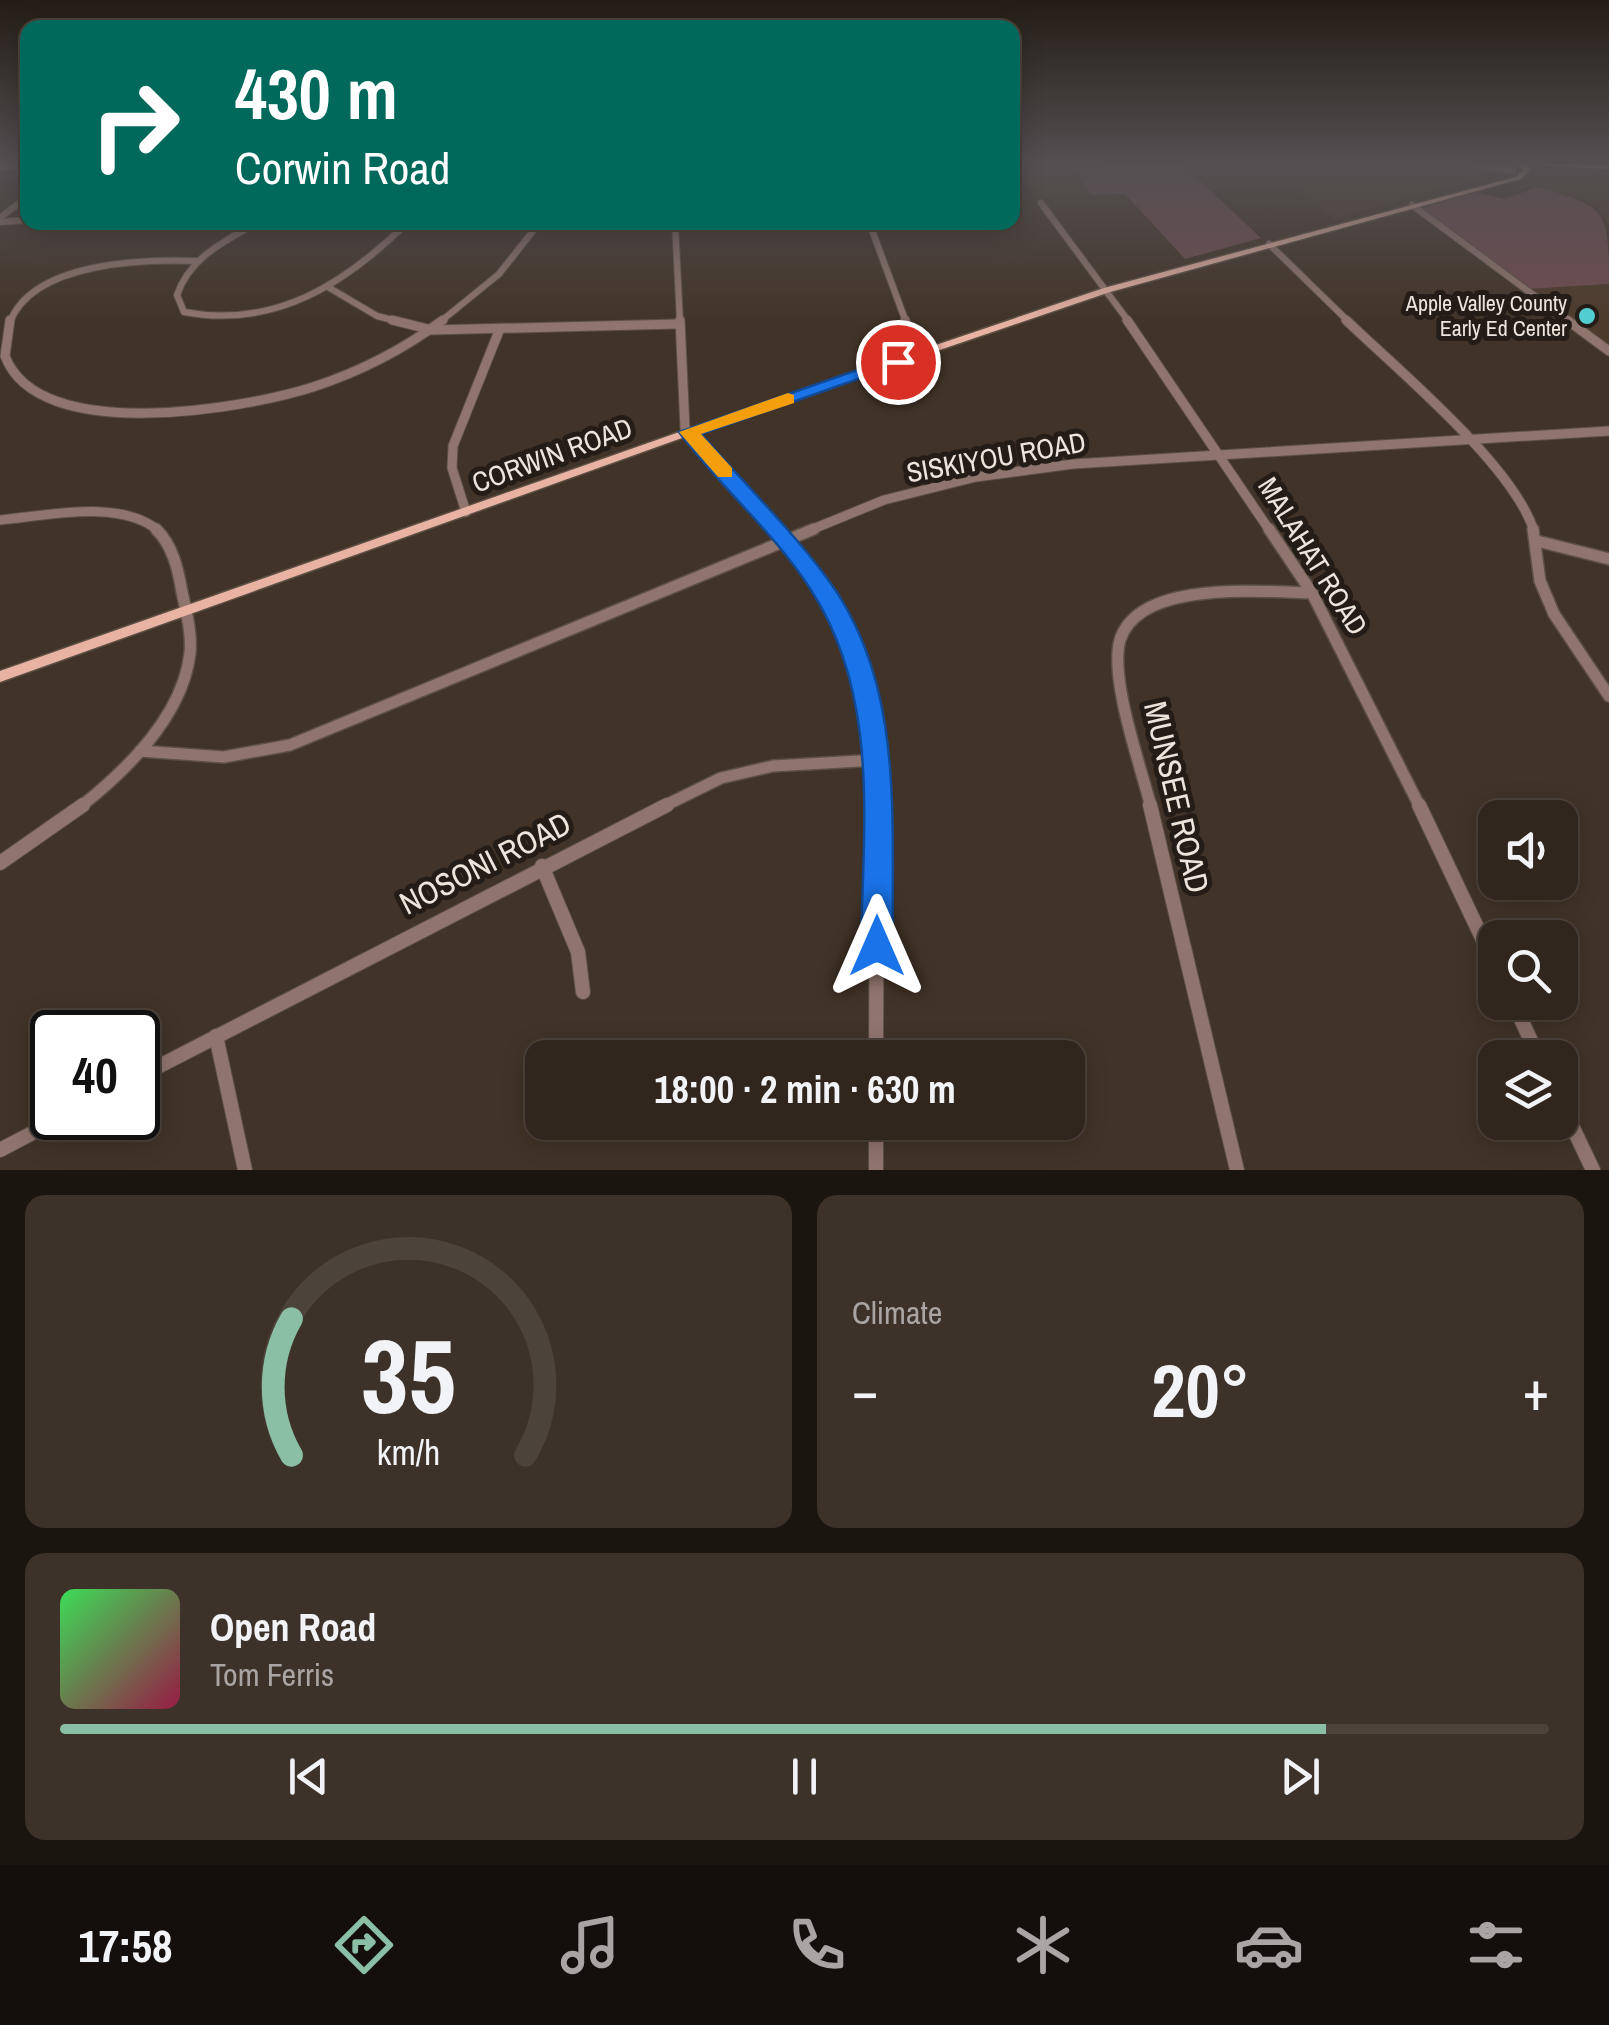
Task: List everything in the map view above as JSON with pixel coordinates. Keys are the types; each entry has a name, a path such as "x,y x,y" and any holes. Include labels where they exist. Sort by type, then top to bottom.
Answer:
{"main road":[{"name":"CORWIN ROAD","path":"0,677 689,432 1107,290 1366,218"}],"street":[{"name":"MALAHAT ROAD","path":"1051,218 1107,290 1312,593 1366,693 1478,928"},
{"path":"1429,218 1608,350"},
{"path":"245,230 197,261 185,274 177,296 184,312 199,317 265,314 328,287 373,260 401,230"},
{"path":"197,261 130,261 71,275 28,298 2,333 13,373 38,392 87,408 163,413 207,410 298,392 378,362 432,330 501,274 534,230"},
{"path":"675,230 682,419 820,584 856,653 869,695 877,760 876,1040"},
{"path":"871,230 918,355"},
{"path":"1270,244 1506,478 1528,512 1537,541 1540,581 1554,614 1609,696"},
{"path":"328,287 377,316 432,330 677,324"},
{"path":"466,512 452,468 453,446 499,331"},
{"name":"SISKIYOU ROAD","path":"140,751 224,758 290,746 784,539 884,500 976,477 1073,464 1609,431"},
{"path":"0,520 116,515 149,523 164,537 178,565 190,656 182,686 140,751 94,797 0,863"},
{"path":"1537,541 1609,559"},
{"name":"MUNSEE ROAD","path":"1237,1170 1120,677 1121,638 1136,614 1162,600 1203,594 1312,593"},
{"name":"NOSONI ROAD","path":"160,1065 542,866 721,778 773,766 877,760"},
{"path":"542,866 578,952 583,992"},
{"path":"216,1036 244,1170"},
{"path":"0,1150 30,1134"},
{"path":"1578,1139 1593,1170"},
{"path":"876,1140 876,1170"}],"shaded area":[{"path":"1147,218 1239,218 1261,238 1185,259"},
{"path":"1433,218 1601,218 1608,241 1609,284 1529,289"},
{"name":"Apple Valley County Early Ed Center","path":"1609,284 1609,345 1529,289"}],"slow traffic":[{"path":"725,473 689,432 788,399"}],"place":[{"name":"Apple Valley County Early Ed Center","path":"1587,316"}],"route":[{"path":"877,946 877,760 869,695 856,653 820,584 689,432 898,362"}]}
